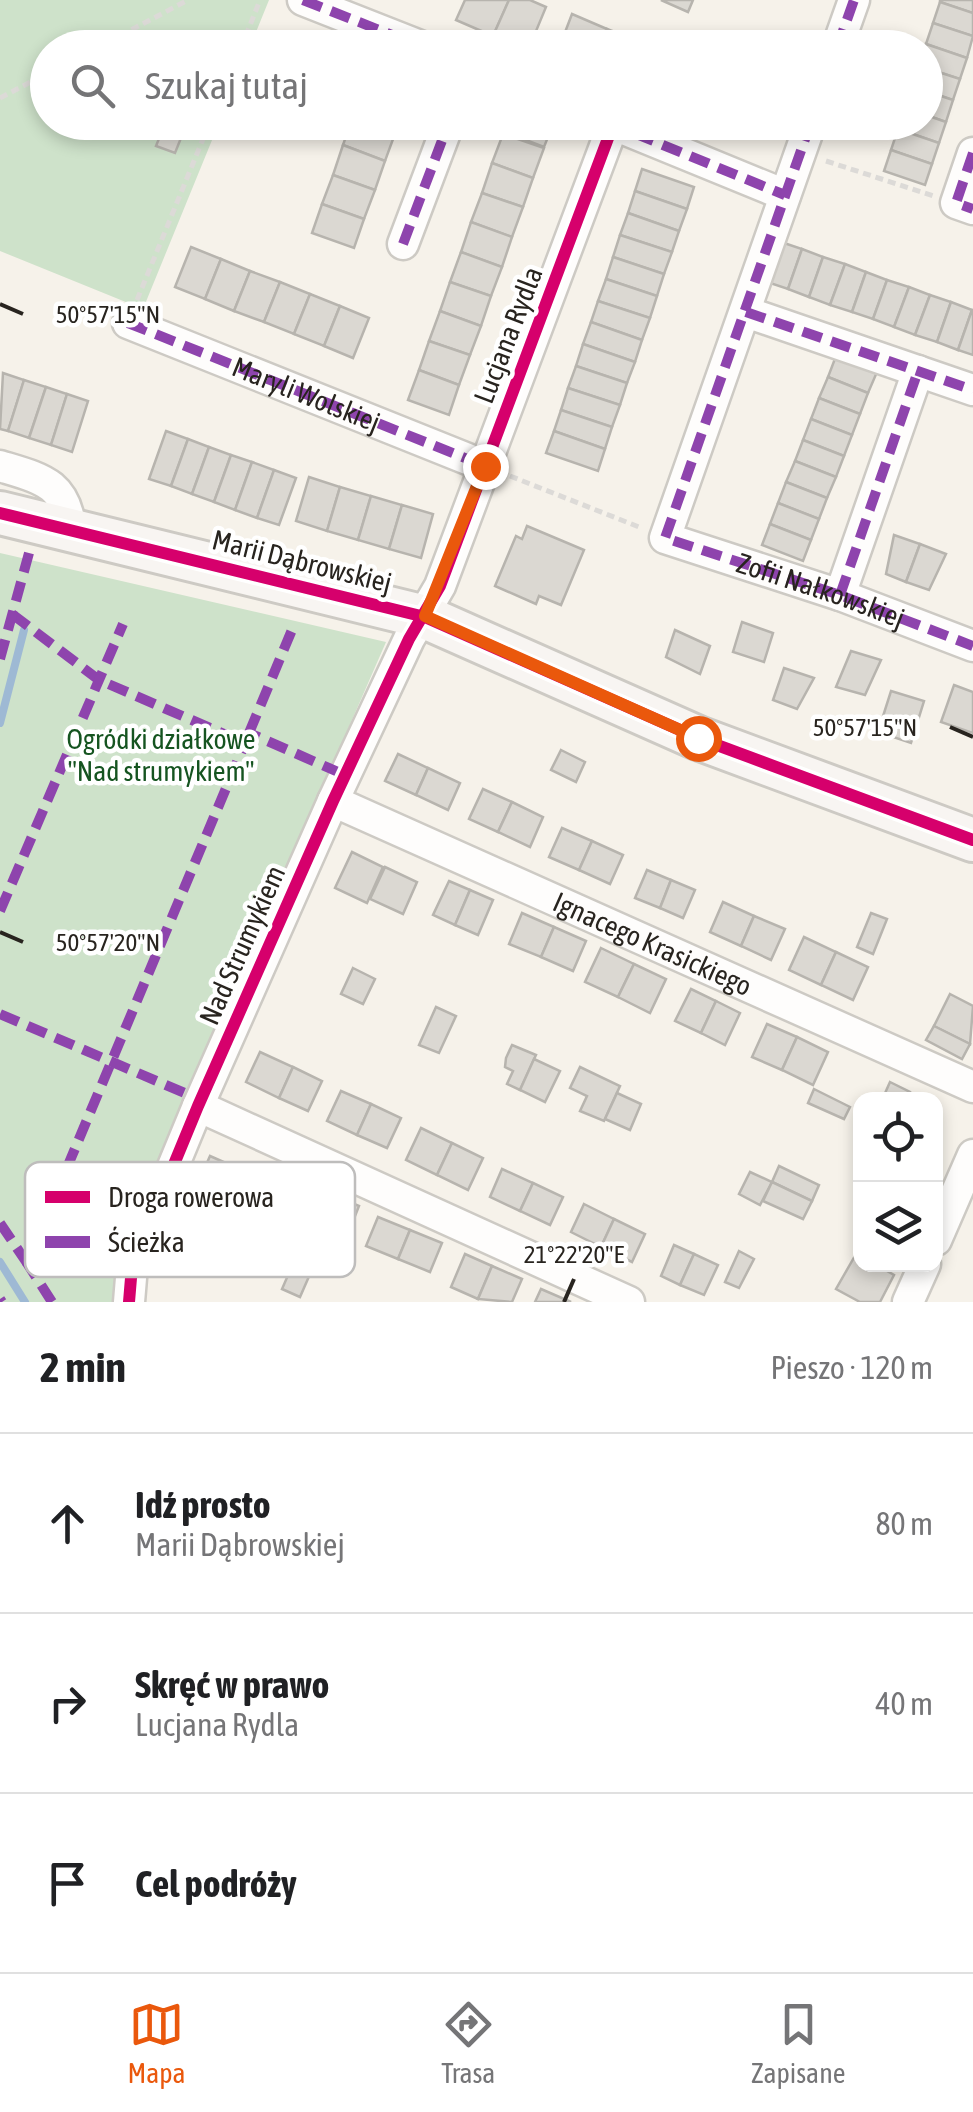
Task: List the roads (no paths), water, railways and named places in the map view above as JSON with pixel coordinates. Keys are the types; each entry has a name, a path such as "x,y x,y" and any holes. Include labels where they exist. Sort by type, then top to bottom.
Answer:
{"street":[{"path":"843,30 854,0"},
{"path":"309,1 381,30"},
{"path":"404,244 442,140"},
{"name":"Lucjana Rydla","path":"425,616 485,466 604,140"},
{"path":"649,140 784,195"},
{"path":"804,140 746,312 973,390"},
{"path":"964,206 973,153"},
{"name":"Zofii Nałkowskiej","path":"746,312 665,538 840,594 973,646"},
{"name":"Maryli Wolskiej","path":"128,323 485,466"},
{"path":"840,594 918,371"},
{"path":"0,466 56,488 66,498 72,531"},
{"name":"Marii Dąbrowskiej","path":"0,514 425,616 698,738 973,840"},
{"name":"Nad Strumykiem","path":"175,1162 333,801 409,639 425,616"},
{"name":"Ignacego Krasickiego","path":"333,801 973,1087"},
{"path":"198,1106 321,1162"},
{"path":"943,1224 973,1155"},
{"path":"355,1177 630,1302"},
{"path":"908,1302 921,1272"},
{"name":"Nad Strumykiem","path":"128,1302 131,1277"}],"waterway":[{"path":"0,723 24,630"},
{"path":"0,1262 25,1302"}],"park label":[{"name":"Ogródki działkowe \"Nad strumykiem\"","path":"161,755"}]}
